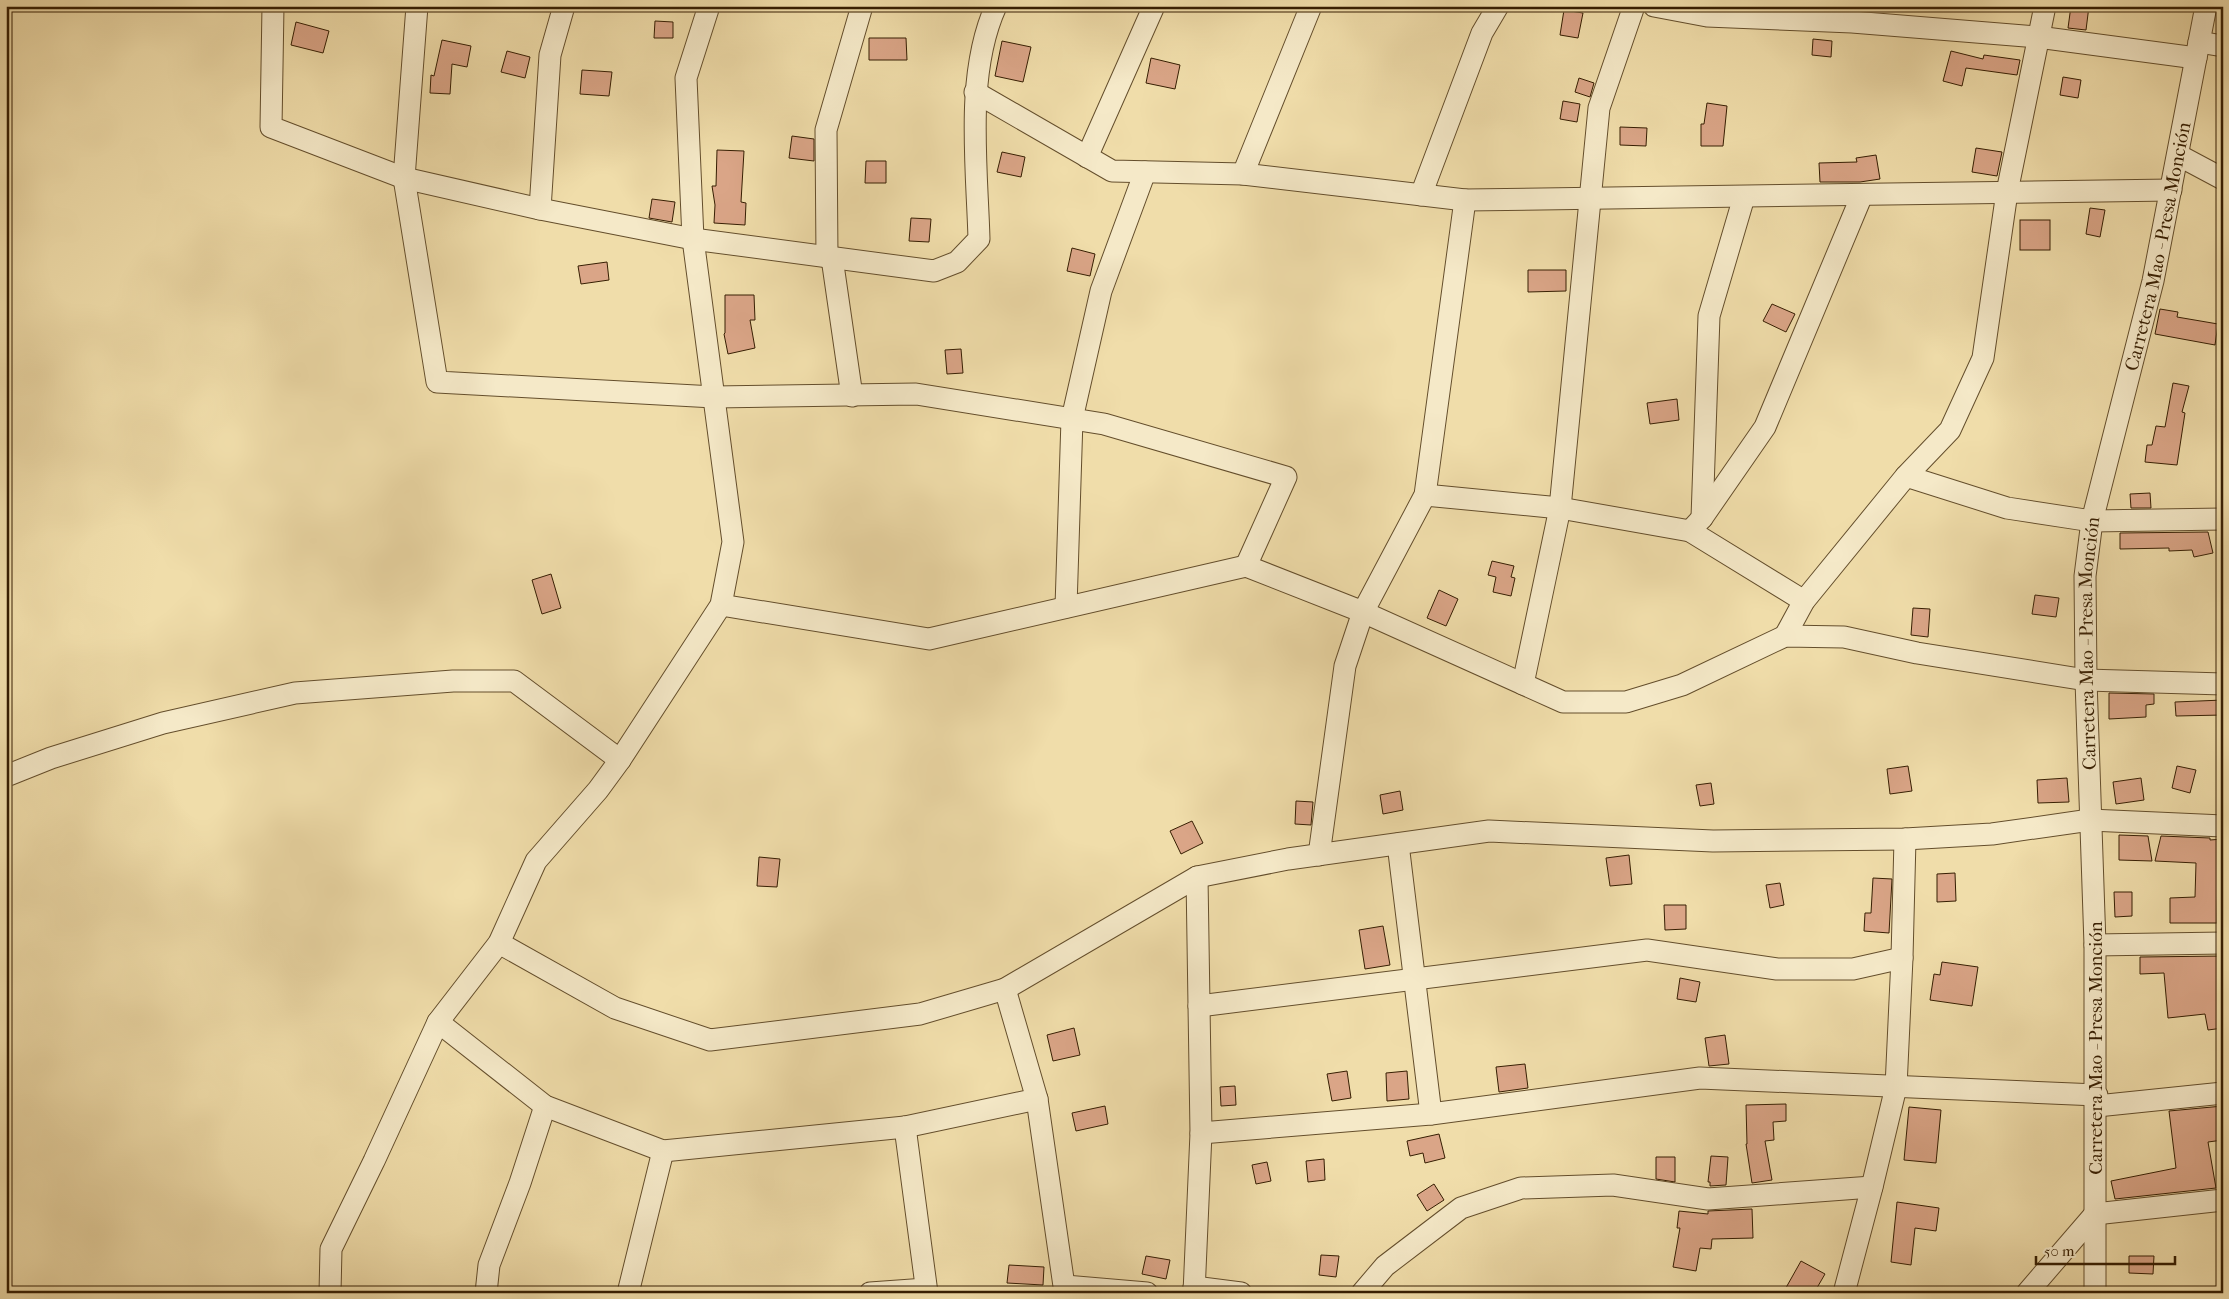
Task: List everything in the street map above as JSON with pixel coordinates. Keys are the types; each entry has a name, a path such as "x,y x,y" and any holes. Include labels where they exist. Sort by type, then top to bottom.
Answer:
{"street":[{"path":"274,6 271,127 404,178 540,209 693,239 934,271 956,262 979,239 975,92 987,25 996,6"},
{"path":"417,6 404,178 437,382 714,397 916,394 1104,424 1286,477 1246,566"},
{"path":"540,209 550,55 564,6"},
{"path":"330,1293 331,1250 438,1022 499,943 536,861 598,790 620,760 721,605 733,542 693,239 686,78 708,6"},
{"path":"852,396 829,257 826,130 862,6"},
{"path":"1087,157 1154,6"},
{"path":"1244,174 1311,6"},
{"path":"1422,195 1482,33 1498,6"},
{"path":"1523,684 1560,508 1599,108 1634,6"},
{"path":"1654,6 1707,16 1854,14 2038,37 2197,50 2223,46"},
{"path":"1786,636 1804,601 1906,476 1950,430 1984,358 2007,192 2045,6"},
{"name":"Carretera Mao - Presa Monción","path":"2095,1293 2097,1101 2095,945 2086,680 2085,576 2092,521 2153,281 2206,6"},
{"path":"975,92 1112,171 1244,174 1465,200 1744,198 2171,190"},
{"path":"2178,155 2223,179"},
{"path":"1066,607 1072,420 1101,291 1145,172"},
{"path":"1696,524 1765,427 1862,195"},
{"path":"1696,524 1709,316 1744,198"},
{"path":"1319,855 1346,666 1363,612 1425,495 1465,200"},
{"path":"1906,476 2007,508 2092,521 2223,519"},
{"path":"1425,495 1696,524 1804,601"},
{"path":"721,605 929,639 1246,566 1363,612 1563,702 1626,702 1682,685 1786,636 1844,637 1917,653 2086,680 2223,684"},
{"path":"6,776 51,758 162,723 295,693 453,681 514,681 620,760"},
{"path":"499,943 615,1008 710,1040 920,1014 1006,989 1197,877 1319,855 1489,831 1713,841 1905,839 1992,834 2090,820 2223,826"},
{"path":"1844,1293 1896,1087 1905,839"},
{"path":"1398,844 1432,1114"},
{"path":"1197,877 1202,1133 1194,1290 1241,1293"},
{"path":"2095,945 2223,943"},
{"path":"1199,1006 1648,950 1777,969 1853,968 1902,958"},
{"path":"1006,989 1037,1099 1065,1289 1147,1293"},
{"path":"438,1022 544,1106 663,1151 905,1127 1037,1099"},
{"path":"1202,1133 1432,1114 1700,1078 1896,1087 2097,1101 2223,1093"},
{"path":"486,1293 489,1265 520,1183 544,1106"},
{"path":"870,1293 927,1291 905,1127"},
{"path":"628,1293 663,1151"},
{"path":"1362,1293 1385,1266 1461,1208 1522,1188 1613,1185 1708,1199 1872,1187"},
{"path":"2027,1293 2095,1214 2223,1200"}],"building":[{"path":"2071,6 2089,6 2086,30 2068,28"},
{"path":"1564,10 1583,13 1578,38 1560,35"},
{"path":"655,21 673,22 673,38 654,38"},
{"path":"296,22 329,31 323,53 291,45"},
{"path":"869,38 906,38 907,60 869,60"},
{"path":"1813,39 1832,41 1831,57 1812,55"},
{"path":"442,40 471,46 467,67 452,64 450,94 430,93 431,75 434,76"},
{"path":"1002,41 1031,47 1023,82 995,76"},
{"path":"507,51 530,57 525,78 501,72"},
{"path":"1951,51 1983,59 1984,55 2020,60 2017,75 1966,68 1962,86 1943,81"},
{"path":"1151,58 1180,65 1175,89 1146,83"},
{"path":"582,70 612,72 609,96 580,94"},
{"path":"2063,77 2081,80 2078,98 2060,95"},
{"path":"1579,78 1594,83 1590,97 1575,92"},
{"path":"1563,101 1580,104 1577,122 1560,119"},
{"path":"1707,103 1727,106 1723,146 1701,146 1701,124 1704,124"},
{"path":"1620,127 1647,128 1646,146 1620,145"},
{"path":"792,136 814,139 814,161 789,158"},
{"path":"1976,148 2002,152 1997,176 1972,172"},
{"path":"717,150 744,151 741,202 746,203 745,225 714,223 715,205 712,186 716,186"},
{"path":"1002,152 1025,157 1021,177 997,172"},
{"path":"1876,155 1880,179 1860,182 1820,182 1819,163 1857,162 1856,158"},
{"path":"866,161 886,161 886,183 865,183"},
{"path":"652,199 675,202 672,222 649,218"},
{"path":"2090,208 2105,210 2100,237 2086,234"},
{"path":"911,218 931,219 929,242 909,241"},
{"path":"2020,220 2050,220 2050,250 2020,250"},
{"path":"1072,248 1095,254 1090,276 1067,271"},
{"path":"607,262 609,280 581,284 578,266"},
{"path":"1528,270 1566,270 1566,291 1528,292"},
{"path":"725,295 754,295 755,320 750,320 755,348 728,354 724,334"},
{"path":"1772,304 1795,314 1786,332 1763,321"},
{"path":"2160,309 2178,312 2177,317 2218,324 2215,345 2155,334"},
{"path":"961,349 963,373 947,374 945,350"},
{"path":"2173,383 2189,386 2182,412 2185,413 2177,465 2145,462 2147,445 2152,445 2156,426 2165,427"},
{"path":"1677,399 1679,420 1650,424 1647,403"},
{"path":"2150,493 2151,508 2131,508 2130,494"},
{"path":"2208,532 2213,553 2194,557 2192,550 2169,551 2169,548 2120,549 2120,533"},
{"path":"1492,561 1514,566 1511,577 1515,578 1511,596 1493,592 1496,577 1488,575"},
{"path":"551,574 561,608 542,614 532,580"},
{"path":"1439,590 1458,599 1446,626 1427,618"},
{"path":"2035,595 2059,598 2056,617 2032,614"},
{"path":"1913,608 1930,609 1928,637 1911,635"},
{"path":"2109,693 2154,694 2154,704 2146,705 2146,717 2109,719"},
{"path":"2223,700 2223,715 2176,716 2175,702"},
{"path":"1908,766 1912,791 1890,794 1887,769"},
{"path":"2177,766 2196,770 2190,793 2172,788"},
{"path":"2067,778 2069,802 2038,803 2037,780"},
{"path":"2141,778 2144,800 2116,804 2113,782"},
{"path":"1711,783 1714,804 1700,806 1696,785"},
{"path":"1400,791 1403,810 1383,814 1380,795"},
{"path":"1296,801 1313,802 1311,825 1295,824"},
{"path":"1192,821 1203,843 1181,854 1170,831"},
{"path":"2119,835 2148,836 2152,861 2119,860"},
{"path":"2161,836 2210,838 2210,840 2223,839 2223,863 2218,863 2217,923 2170,923 2170,898 2195,897 2196,863 2155,861"},
{"path":"1629,855 1632,884 1610,886 1606,858"},
{"path":"759,857 780,859 777,887 757,886"},
{"path":"1955,873 1956,901 1937,902 1937,874"},
{"path":"1873,878 1892,879 1889,933 1864,931 1865,913 1871,913"},
{"path":"1780,883 1784,905 1770,908 1766,885"},
{"path":"2114,892 2132,892 2132,916 2115,917"},
{"path":"1664,905 1686,905 1686,929 1665,930"},
{"path":"1383,926 1390,965 1365,969 1359,930"},
{"path":"2223,956 2223,970 2219,970 2223,999 2223,1028 2208,1030 2205,1014 2168,1018 2164,973 2140,974 2140,957"},
{"path":"1942,962 1978,967 1972,1006 1930,1000 1934,974 1940,975"},
{"path":"1680,978 1700,982 1696,1002 1677,999"},
{"path":"1074,1028 1080,1055 1053,1061 1047,1035"},
{"path":"1725,1035 1729,1064 1709,1066 1705,1038"},
{"path":"1525,1064 1528,1088 1499,1092 1496,1067"},
{"path":"1347,1071 1351,1098 1332,1101 1327,1074"},
{"path":"1407,1071 1409,1099 1387,1101 1386,1073"},
{"path":"1235,1086 1236,1105 1221,1106 1220,1087"},
{"path":"1786,1104 1786,1121 1773,1122 1774,1140 1765,1141 1772,1180 1752,1183 1746,1144 1746,1105"},
{"path":"1105,1106 1108,1124 1076,1131 1072,1113"},
{"path":"2223,1106 2223,1140 2208,1142 2216,1188 2115,1199 2111,1181 2176,1168 2169,1111"},
{"path":"1909,1107 1941,1110 1936,1163 1904,1160"},
{"path":"1439,1134 1445,1158 1425,1163 1423,1153 1410,1156 1407,1141"},
{"path":"1711,1156 1728,1157 1726,1185 1710,1186 1710,1182 1708,1182"},
{"path":"1656,1157 1675,1157 1675,1182 1656,1179"},
{"path":"1324,1159 1325,1180 1308,1182 1306,1161"},
{"path":"1267,1162 1271,1181 1256,1184 1252,1165"},
{"path":"1434,1184 1444,1200 1427,1211 1417,1195"},
{"path":"1897,1202 1939,1208 1936,1231 1915,1228 1911,1265 1891,1262"},
{"path":"1752,1209 1753,1238 1712,1239 1711,1249 1700,1248 1696,1271 1673,1267 1680,1228 1677,1228 1679,1211 1708,1214 1708,1211"},
{"path":"1321,1255 1339,1256 1336,1277 1319,1275"},
{"path":"1146,1256 1170,1260 1166,1279 1142,1274"},
{"path":"2129,1256 2154,1256 2153,1274 2129,1273"},
{"path":"1801,1261 1825,1274 1814,1293 1783,1293"},
{"path":"1009,1265 1044,1267 1043,1285 1007,1283"}]}
